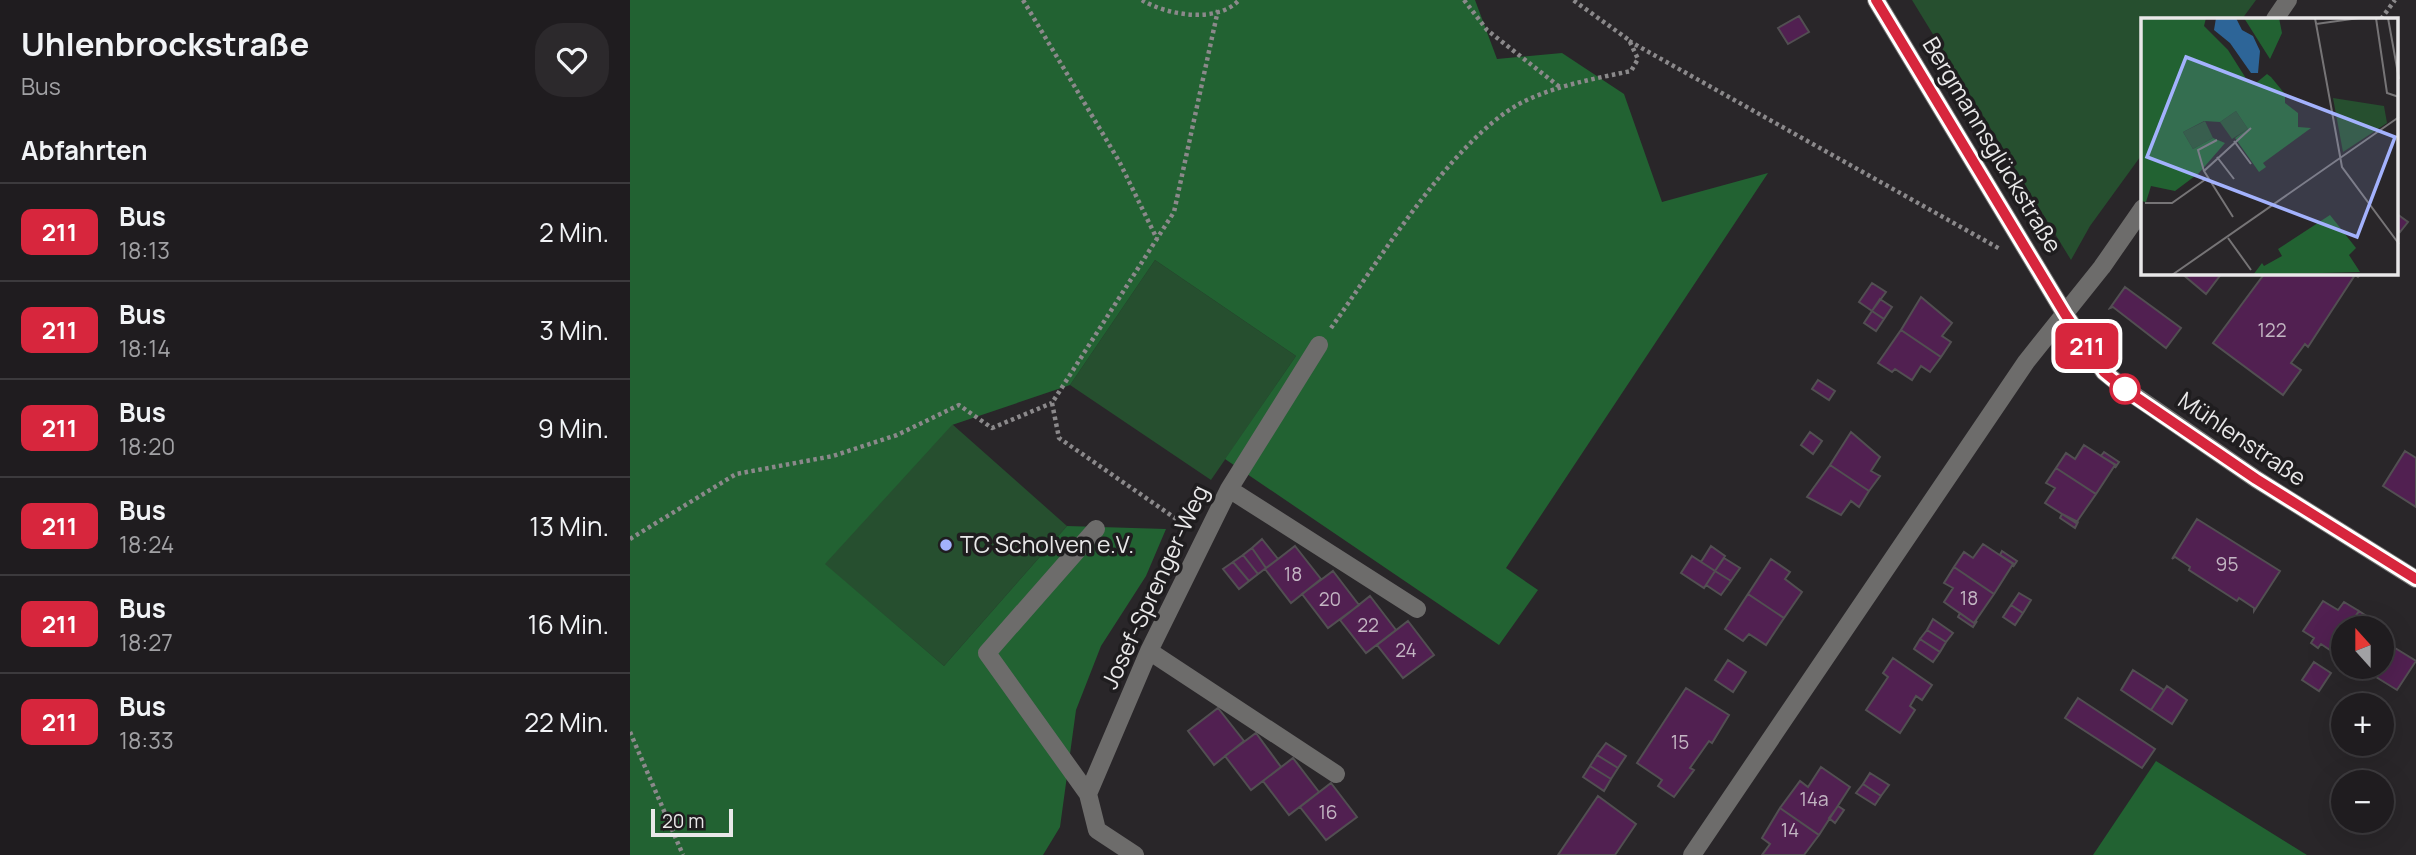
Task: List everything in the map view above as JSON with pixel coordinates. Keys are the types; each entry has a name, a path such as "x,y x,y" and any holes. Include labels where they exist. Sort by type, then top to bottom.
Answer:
{"street":[{"name":"Bergmannsglückstraße","path":"1876,0 2065,314"},
{"path":"1692,855 2026,362 2141,211"},
{"name":"Mühlenstraße","path":"2065,314 2104,372 2127,391 2256,479 2416,579"},
{"name":"Josef-Sprenger-Weg","path":"1088,794 1149,651 1229,489 1319,345"},
{"path":"1229,489 1417,609"},
{"path":"1096,529 987,653 1088,794 1097,830 1129,853"},
{"path":"1149,651 1336,774"}],"path":[{"path":"1023,0 1119,161 1157,239"},
{"path":"1142,0 1154,8 1198,16 1234,5 1238,0"},
{"path":"1464,0 1487,30 1561,88"},
{"path":"1573,0 1629,40 1998,249 2026,249"},
{"path":"2382,18 2395,0"},
{"path":"630,539 736,474 833,456 897,435 959,405 992,428 1052,403 1174,212 1218,10"},
{"path":"1319,345 1419,204 1474,139 1518,105 1561,88 1631,71 1638,59 1629,40"},
{"path":"1052,403 1059,438 1194,531"},
{"path":"630,732 683,855"}],"green space":[{"path":"630,0 1475,0 1497,59 1562,53 1624,94 1662,202 1768,173 1506,568 1538,590 1499,645 1225,459 1296,356 1155,260 1070,385 952,425 825,564 944,666 1067,526 1166,529 1146,576 1101,646 1076,710 1060,827 1043,855 630,855"},
{"path":"1912,0 2256,0 2243,18 2141,18 2141,156 2090,226 2071,260"},
{"path":"1155,260 1296,356 1211,480 1070,385"},
{"name":"TC Scholven e.V.","path":"952,424 1067,526 944,666 824,564"},
{"path":"2156,761 2307,855 2093,855"}],"building":[{"path":"1799,16 1809,32 1788,44 1778,28"},
{"path":"2399,215 2408,222 2399,231"},
{"path":"2183,275 2220,275 2206,294"},
{"path":"2264,275 2355,275 2308,347 2305,344 2291,363 2301,370 2283,395 2213,343"},
{"path":"1872,283 1886,292 1872,311 1859,302"},
{"path":"2125,287 2181,328 2166,348 2113,307 2110,308"},
{"path":"1921,297 1952,323 1942,336 1951,342 1941,357 1901,330"},
{"path":"1880,299 1892,307 1884,319 1872,311"},
{"path":"1872,311 1884,319 1876,331 1864,323"},
{"path":"1901,330 1941,357 1930,372 1921,366 1912,380 1895,369 1892,372 1878,363"},
{"path":"1818,380 1835,391 1829,400 1812,389"},
{"path":"1810,432 1822,441 1813,454 1801,445"},
{"path":"1851,432 1880,457 1871,471 1880,476 1869,491 1830,465"},
{"path":"2084,445 2115,465 2096,494 2056,468 2066,453 2075,459"},
{"path":"2405,451 2416,458 2416,507 2383,486"},
{"path":"2104,452 2119,462 2115,468 2116,465 2101,456"},
{"path":"1830,465 1869,491 1859,507 1851,501 1841,515 1807,497"},
{"path":"2056,468 2096,494 2076,523 2045,503 2055,488 2046,483"},
{"path":"2062,514 2078,522 2075,528 2060,518"},
{"path":"2197,519 2280,571 2254,611 2254,608 2239,598 2237,601 2189,570 2190,567 2175,557 2172,559"},
{"path":"1262,539 1278,559 1266,568 1252,548"},
{"path":"1983,544 2013,564 1994,594 1954,567 1964,552 1973,558"},
{"path":"1295,546 1321,579 1291,603 1265,569"},
{"path":"1711,546 1725,556 1715,571 1701,562"},
{"path":"1252,548 1266,568 1258,574 1243,555"},
{"path":"2002,551 2017,561 2013,567 2014,564 2000,555"},
{"path":"1243,555 1258,574 1249,581 1233,562"},
{"path":"1692,556 1715,571 1704,588 1681,573"},
{"path":"1724,558 1740,568 1731,581 1715,571"},
{"path":"1771,559 1790,572 1785,579 1802,592 1784,618 1748,594"},
{"path":"1233,562 1249,581 1239,589 1223,569"},
{"path":"1954,567 1994,594 1974,623 1944,602 1953,588 1944,583"},
{"path":"1333,571 1359,605 1328,628 1302,594"},
{"path":"1715,571 1731,581 1721,595 1706,585"},
{"path":"2019,593 2031,600 2023,613 2011,605"},
{"path":"1748,594 1784,618 1766,645 1749,634 1743,641 1725,629"},
{"path":"1370,596 1396,630 1366,653 1340,620"},
{"path":"2323,601 2338,610 2344,602 2359,611 2356,616 2331,616 2331,651 2321,644 2318,648 2311,643 2314,638 2303,631"},
{"path":"2011,605 2023,613 2015,625 2003,617"},
{"path":"1960,613 1974,623 1977,621 1973,627 1958,617"},
{"path":"1933,619 1953,633 1946,642 1927,630"},
{"path":"1408,621 1434,655 1403,678 1377,645"},
{"path":"1927,630 1946,642 1940,652 1920,639"},
{"path":"1920,639 1940,652 1933,662 1914,649"},
{"path":"2394,650 2416,661 2397,690 2379,679 2394,679"},
{"path":"1893,658 1932,685 1922,700 1916,696 1910,706 1915,710 1900,733 1866,710 1888,677 1883,673"},
{"path":"1728,660 1746,672 1733,692 1715,680"},
{"path":"2314,662 2331,673 2319,691 2302,680"},
{"path":"2133,670 2164,690 2151,710 2121,690"},
{"path":"2167,686 2187,700 2172,724 2151,710"},
{"path":"1686,688 1729,715 1712,743 1709,741 1690,768 1694,770 1674,797 1658,786 1662,780 1637,763"},
{"path":"2078,698 2155,749 2142,768 2065,718"},
{"path":"1218,708 1244,741 1214,765 1188,731"},
{"path":"1256,733 1281,767 1251,790 1225,756"},
{"path":"1606,743 1626,756 1618,768 1597,755"},
{"path":"1597,755 1618,768 1611,779 1590,766"},
{"path":"1293,758 1319,792 1289,815 1263,781"},
{"path":"1590,766 1611,779 1604,791 1583,777"},
{"path":"1821,767 1850,787 1819,835 1780,808 1800,781 1808,787"},
{"path":"1870,773 1889,785 1881,796 1863,784"},
{"path":"1331,783 1357,817 1326,840 1300,807"},
{"path":"1863,784 1881,796 1875,805 1856,793"},
{"path":"1598,796 1636,824 1615,855 1558,855"},
{"path":"1838,806 1844,810 1835,823 1829,818"},
{"path":"1780,808 1819,835 1804,855 1762,855 1770,844 1762,838"}],"bus line":[{"name":"211","path":"1876,0 2065,314 2104,372 2127,391 2256,479 2416,579"}],"place":[{"name":"TC Scholven e.V.","path":"946,545"}]}
